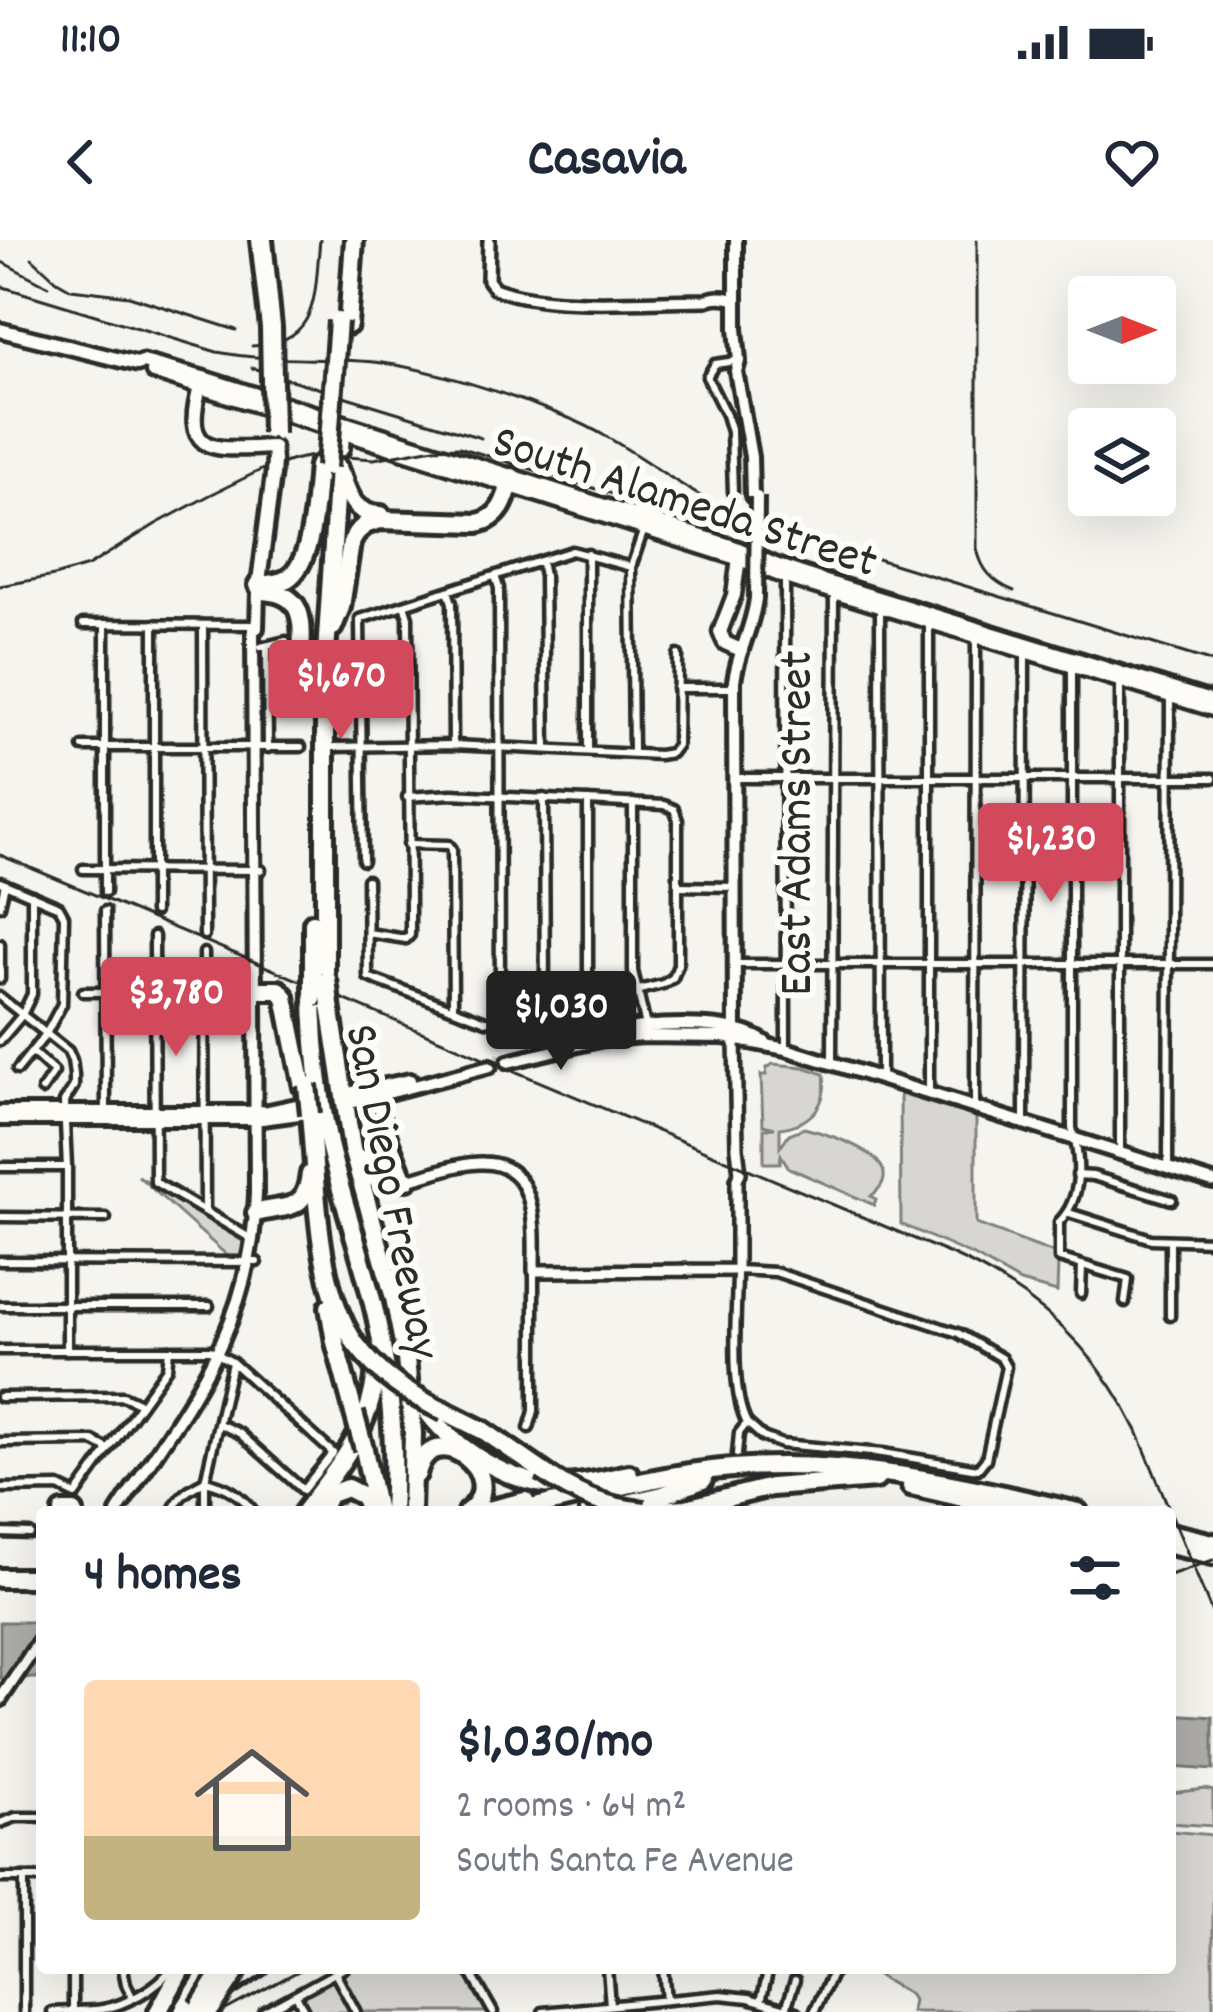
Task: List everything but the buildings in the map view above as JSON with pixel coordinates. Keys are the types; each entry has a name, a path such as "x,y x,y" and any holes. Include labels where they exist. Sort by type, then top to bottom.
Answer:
{"highway":[{"path":"313,701 349,240"},
{"path":"326,651 332,412 343,323"},
{"path":"333,473 356,507 372,514 474,517 491,513 508,481"},
{"path":"258,588 284,581 299,567 333,473"},
{"path":"403,1506 413,1433 409,1377 395,1303 319,1001 321,669 340,607 351,544 361,527 380,520 484,522 500,511 508,481"},
{"path":"258,588 286,596 299,612 303,679 317,705 319,972"},
{"path":"258,991 279,990 285,997 311,1109 310,1181 304,1197 286,1209 259,1211"},
{"path":"319,1001 305,1040 328,1310 364,1449 373,1506"},
{"name":"San Diego Freeway","path":"319,1001 317,1065 326,1129 368,1283 390,1399 401,1506"},
{"name":"San Diego Freeway","path":"319,1001 337,1126 395,1352 404,1446 402,1506"},
{"path":"349,1131 373,1178 384,1183 407,1180"},
{"path":"380,1248 380,1199 407,1180"},
{"path":"308,1506 352,1448 370,1409 376,1361 368,1283"},
{"path":"329,1288 355,1343 394,1383 484,1431 588,1498 613,1506"},
{"path":"409,1377 441,1430 514,1476 555,1485 723,1463 778,1465"},
{"path":"404,1506 420,1460 440,1447 460,1456 481,1476 482,1497 473,1506"},
{"path":"541,1506 686,1473 778,1465 913,1475 1051,1506"},
{"path":"505,1506 642,1473"},
{"path":"579,1506 703,1480 787,1474 876,1479 998,1506"},
{"path":"694,1506 771,1487 876,1479"},
{"path":"615,1506 703,1480"},
{"path":"324,1506 328,1496 347,1488 363,1496 370,1506"},
{"path":"1176,1534 1213,1543"},
{"path":"1176,1546 1213,1555"},
{"path":"0,1568 36,1569"},
{"path":"0,1578 36,1569"},
{"path":"158,2012 172,1974"},
{"path":"188,2012 209,1974"},
{"path":"188,2012 209,1974"},
{"path":"209,2012 235,1974"}],"main road":[{"path":"261,747 254,630 273,448 271,327 262,240"},
{"path":"735,1034 734,688 740,640 754,597 751,457 736,371 736,240"},
{"name":"South Alameda Street","path":"0,330 202,383 778,566 880,606 930,617 1072,666 1213,705"},
{"path":"202,383 193,415 195,431 203,442 226,448 273,448"},
{"path":"738,553 734,595 720,632 725,643 742,648"},
{"name":"South Alameda Street","path":"738,553 785,577 835,588 1213,705"},
{"path":"253,1262 259,1211 258,870 264,647 257,626"},
{"path":"350,1098 597,1034 735,1034 760,1037 767,1044 1213,1182"},
{"path":"372,1092 407,1180"},
{"path":"0,1115 259,1115 311,1109"},
{"path":"262,1136 269,1124 311,1109"},
{"path":"259,1115 280,1118"},
{"path":"125,1506 225,1358 253,1262 259,1211 259,1115"},
{"path":"0,1687 36,1634"},
{"path":"0,1700 36,1646"},
{"path":"188,2012 242,1974"},
{"path":"188,2012 251,1974"}],"street":[{"path":"489,240 488,280 494,288 526,298 736,300"},
{"path":"733,492 730,426 707,377 715,364 739,361"},
{"path":"633,753 631,567 645,524"},
{"path":"363,861 360,619 572,551 631,567"},
{"path":"588,554 588,751"},
{"path":"541,561 546,749"},
{"path":"495,576 499,588 500,1023"},
{"path":"785,577 786,1049"},
{"name":"East Adams Street","path":"832,1064 835,588"},
{"path":"448,591 452,603 453,745"},
{"path":"368,933 408,943 410,934 408,617 404,605"},
{"path":"880,606 881,1078"},
{"path":"929,1093 930,617"},
{"path":"83,624 257,626"},
{"path":"105,624 105,892"},
{"path":"154,625 154,912"},
{"path":"202,625 204,935"},
{"path":"975,1108 976,636"},
{"path":"264,647 286,641"},
{"path":"1024,1123 1026,647"},
{"path":"333,747 453,745 671,753 677,745 678,655"},
{"path":"1072,666 1072,1128 1077,1195 1059,1222 1059,1258 1128,1279 1125,1302"},
{"path":"1120,1152 1121,676"},
{"path":"677,688 734,688"},
{"path":"1168,1167 1170,696"},
{"path":"83,747 301,748"},
{"path":"735,778 1213,778"},
{"path":"368,880 368,977 486,1021 500,1023 636,992 676,975 678,820 674,809 500,795 407,797"},
{"path":"544,798 544,995 548,1012"},
{"path":"588,801 591,1001"},
{"path":"633,803 633,971 646,1031"},
{"path":"408,844 452,849 453,1008"},
{"path":"82,869 258,870"},
{"path":"0,906 3,883 59,907 64,916 64,991 57,1018 17,1070"},
{"path":"677,886 735,886"},
{"path":"0,1041 32,994 32,895"},
{"path":"105,911 106,1116"},
{"path":"154,936 155,1182 253,1240"},
{"path":"0,944 0,979"},
{"path":"204,953 205,1211"},
{"path":"735,964 1213,964"},
{"path":"83,992 258,991"},
{"path":"0,997 73,1060 74,1086 64,1102 68,1350"},
{"path":"534,1271 737,1270 773,1272 958,1333 1005,1363 986,1459 978,1469 883,1453 782,1444 763,1437 740,1412 737,1386 737,1270 737,1179 734,1173 735,1034"},
{"path":"32,1052 54,1072 42,1090"},
{"path":"407,1180 482,1163 502,1166 520,1180 532,1203 534,1411 529,1428"},
{"path":"0,1167 67,1167"},
{"path":"1077,1175 1172,1200"},
{"path":"1069,1213 1150,1239 1213,1241"},
{"path":"0,1217 106,1218"},
{"path":"1170,1242 1170,1316"},
{"path":"0,1261 253,1262"},
{"path":"1081,1294 1082,1266"},
{"path":"0,1306 208,1306"},
{"path":"0,1350 210,1350 333,1453 303,1490 239,1433 219,1424"},
{"path":"0,1488 59,1487 75,1503 167,1368 169,1350"},
{"path":"205,1506 225,1358"},
{"path":"0,1397 123,1396 141,1404"},
{"path":"737,1454 739,1433 747,1423"},
{"path":"0,1442 93,1441 109,1449"},
{"path":"174,1506 185,1491 205,1481 227,1486 249,1506"},
{"path":"0,1534 30,1534"},
{"path":"0,1823 36,1817"},
{"path":"0,1878 36,1878"},
{"path":"24,1878 24,2012"},
{"path":"73,1974 73,2011"},
{"path":"124,1974 132,1997"},
{"path":"52,2012 105,2009 168,1974"},
{"path":"268,2011 333,1974"},
{"path":"336,1974 356,2012"},
{"path":"472,1974 493,2012"},
{"path":"607,1974 610,2006"},
{"path":"664,1974 666,2000"},
{"path":"761,2001 768,1974"},
{"path":"814,2012 833,1974"},
{"path":"785,2010 795,1980"},
{"path":"296,1995 305,2012"},
{"path":"543,2012 721,1995 796,2012"}],"shaded area":[{"path":"773,1064 824,1074 825,1085 820,1104 809,1117 780,1128 780,1147 789,1134 804,1128 864,1151 884,1171 882,1183 871,1196 876,1199 874,1205 789,1168 781,1155 780,1163 764,1163 764,1129 775,1128 763,1125 761,1075"},
{"path":"900,1094 976,1117 976,1224 1054,1253 1057,1292 1020,1282 901,1224"},
{"path":"138,1176 248,1239 246,1258 230,1258"},
{"path":"0,1622 36,1622 36,1678 0,1678"},
{"path":"1176,1714 1213,1717 1213,1770 1176,1767"},
{"path":"1213,1791 1213,1826 1176,1823 1176,1792"},
{"path":"1176,1832 1213,1835 1213,2012 911,2012 909,1994 874,1974 1176,1974"},
{"path":"339,1974 466,1974 488,2012 310,2012 300,1995"}],"tunnel":[{"path":"482,1062 501,1058"}],"tram line":[{"path":"1176,1573 1213,1560"},
{"path":"222,2012 293,1974"}],"railway":[{"path":"252,346 291,336 302,325 314,296 320,240"},
{"path":"977,240 977,548 989,574 1014,591"},
{"path":"32,258 71,289 129,296 236,330"},
{"path":"0,261 48,286"},
{"path":"0,286 217,352 374,362 469,383 585,426 747,519 1213,662"},
{"path":"252,368 481,438"},
{"path":"0,586 88,566 210,495 261,470 297,459 318,455 374,459 459,447 672,512 822,573 1213,694"},
{"path":"0,855 983,1270 1037,1305 1103,1374 1137,1431 1168,1506"},
{"path":"1176,1525 1213,1615"}]}
